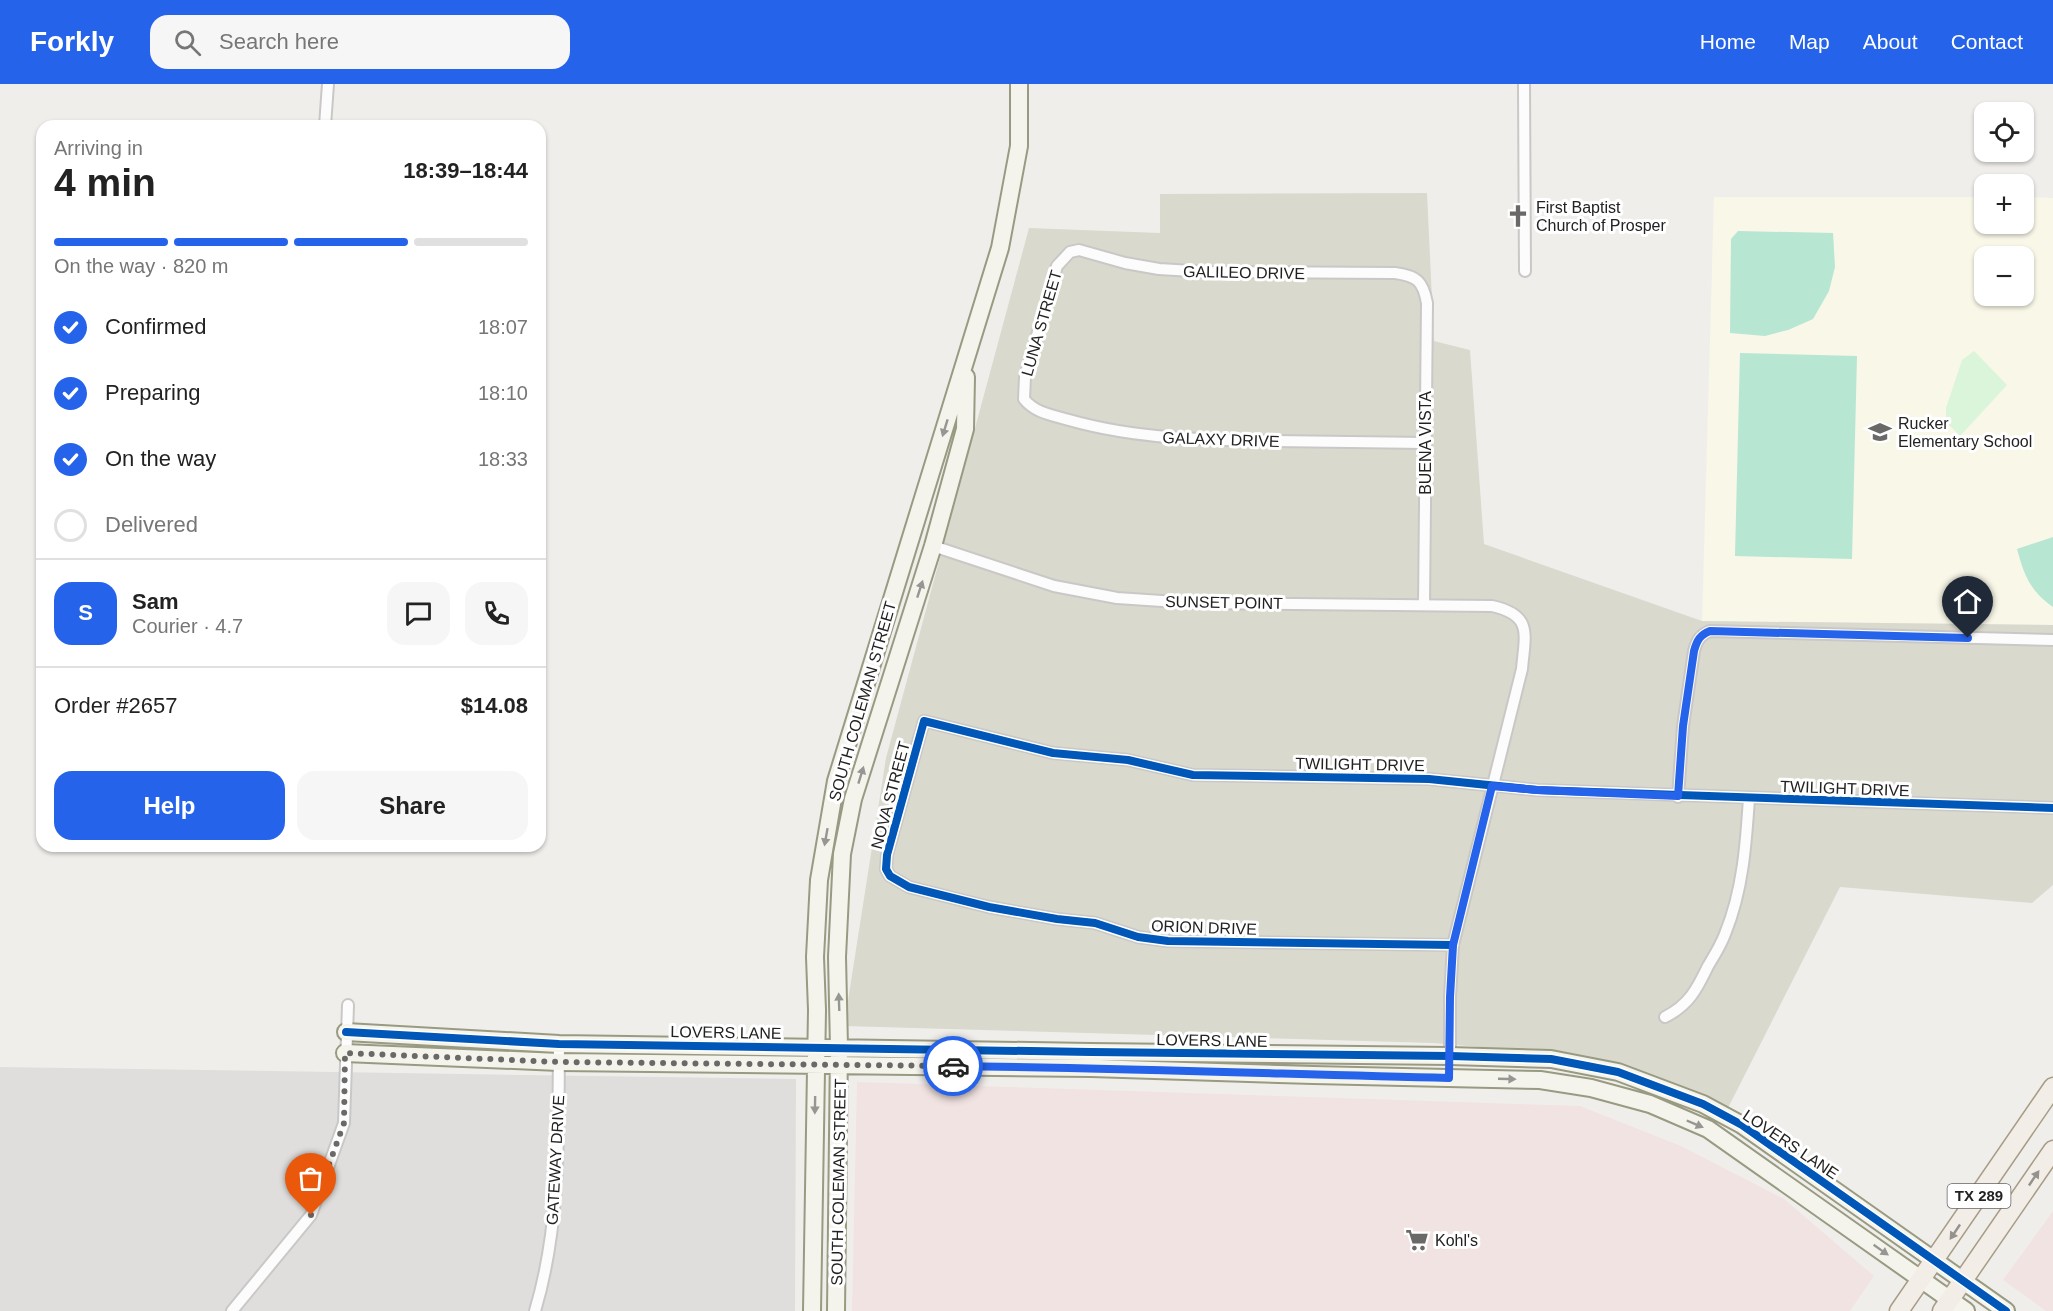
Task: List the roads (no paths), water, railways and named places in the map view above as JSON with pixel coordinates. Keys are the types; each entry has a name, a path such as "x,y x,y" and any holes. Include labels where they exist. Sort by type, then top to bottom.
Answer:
{"main road":[{"name":"TX 289","path":"1899,1311 2053,1087"},
{"name":"TX 289","path":"1945,1305 2053,1150"}],"street":[{"path":"325,120 328,84"},
{"name":"SOUTH COLEMAN STREET","path":"812,1311 816,1064 815,957 819,880 836,781 1000,248 1019,146 1019,84"},
{"path":"1524,84 1525,271"},
{"name":"GALILEO DRIVE","path":"1070,252 1079,250 1125,263 1159,269 1209,272 1395,273 1410,275 1419,282"},
{"name":"LUNA STREET","path":"1024,399 1025,377 1057,266 1070,252"},
{"name":"BUENA VISTA","path":"1419,282 1424,290 1427,303 1424,605"},
{"name":"SOUTH COLEMAN STREET","path":"836,1311 839,1064 837,948 842,854 853,799 933,546 965,429 967,352"},
{"name":"GALAXY DRIVE","path":"1024,399 1031,407 1045,413 1101,429 1160,437 1203,440 1425,443"},
{"path":"911,538 933,546"},
{"name":"SUNSET POINT","path":"933,546 1054,586 1117,598 1192,603 1492,606 1508,610 1519,617 1526,634 1522,669 1492,786"},
{"path":"1678,796 1683,726 1694,651 1702,634 1720,630 2053,640"},
{"name":"TWILIGHT DRIVE","path":"924,721 1053,753 1128,760 1193,775 1429,779 1537,790 2053,808"},
{"name":"NOVA STREET","path":"890,876 886,868 887,855 924,721"},
{"path":"1449,1078 1453,945 1492,786"},
{"path":"1665,1017 1680,1010 1696,991 1725,934 1737,897 1746,850 1749,798"},
{"name":"ORION DRIVE","path":"890,876 909,886 989,907 1095,923 1138,937 1168,941 1453,945"},
{"path":"232,1311 311,1215 344,1123 348,1005"},
{"name":"LOVERS LANE","path":"346,1032 559,1044 839,1047 1091,1060 1313,1076 1540,1080 1591,1088 1650,1104 1708,1129 1922,1280 1945,1305 1966,1311"},
{"name":"GATEWAY DRIVE","path":"535,1311 548,1253 558,1177 559,1044"},
{"name":"LOVERS LANE","path":"345,1053 559,1062 816,1064 1450,1056 1551,1059 1618,1072 1703,1104 1742,1125 2006,1311"}],"place":[{"name":"First Baptist Church of Prosper","path":"1518,216"},
{"name":"Rucker Elementary School","path":"1880,432"},
{"name":"Kohl's","path":"1417,1240"}]}
